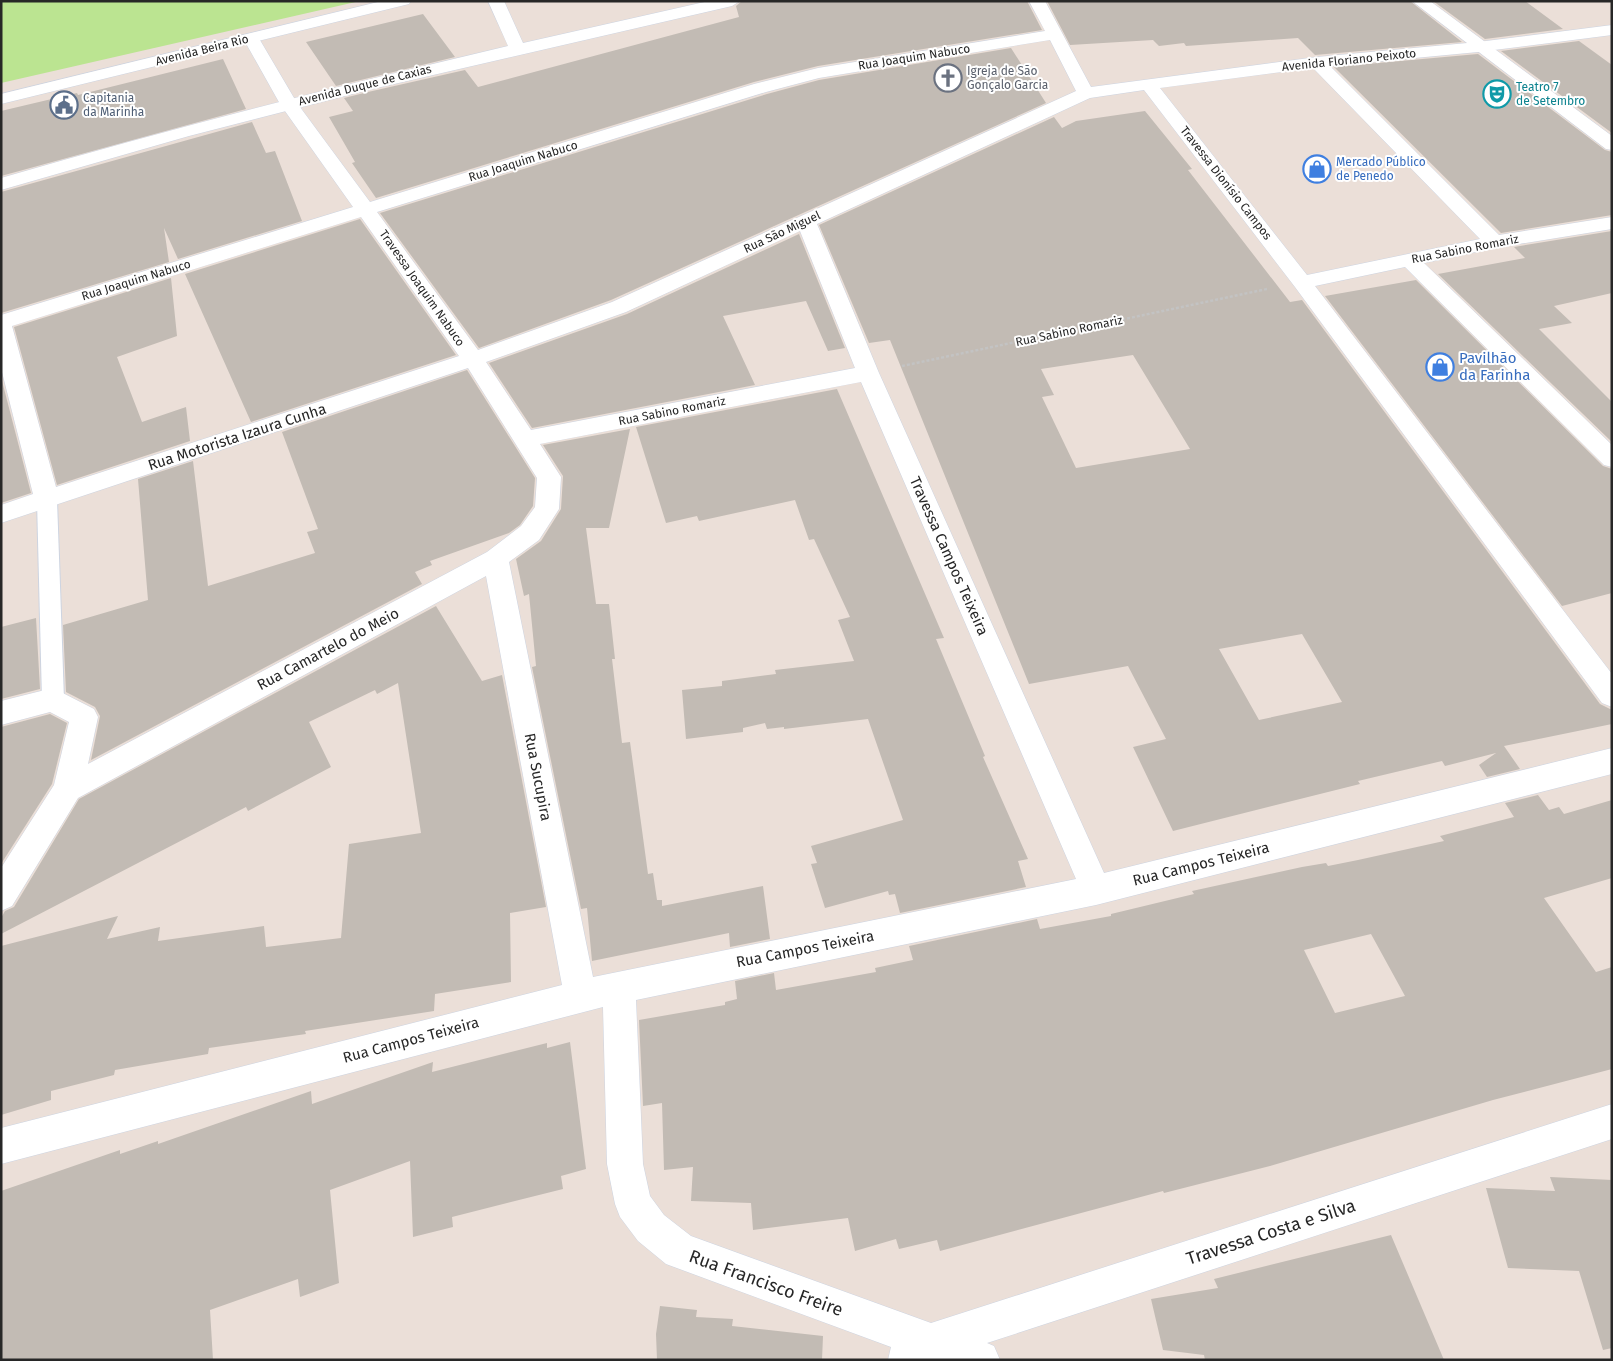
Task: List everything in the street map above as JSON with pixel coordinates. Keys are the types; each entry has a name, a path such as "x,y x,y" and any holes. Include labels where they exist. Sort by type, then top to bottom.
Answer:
{"street":[{"name":"Avenida Beira Rio","path":"1,99 403,1"},
{"path":"496,1 517,47"},
{"name":"Avenida Duque de Caxias","path":"1,184 100,154 289,104 517,47 732,1"},
{"path":"1037,1 1086,93"},
{"path":"1420,1 1478,47 1612,145"},
{"name":"Avenida Floriano Peixoto","path":"1086,93 1316,62 1478,47 1612,30"},
{"name":"Rua Joaquim Nabuco","path":"1,323 770,86 818,73 1053,34"},
{"name":"Travessa Joaquim Nabuco","path":"251,38 289,104 473,359 549,476"},
{"path":"1316,62 1494,242"},
{"name":"Travessa Dionísio Campos","path":"1150,85 1302,282 1612,695"},
{"name":"Rua São Miguel","path":"473,359 619,307 1086,93"},
{"name":"Travessa Campos Teixeira","path":"806,221 868,373 1096,890"},
{"name":"Rua Sabino Romariz","path":"1302,282 1494,242 1612,223"},
{"path":"1410,260 1612,459"},
{"path":"1,323 47,500"},
{"name":"Rua Motorista Izaura Cunha","path":"1,514 473,359"},
{"name":"Rua Sabino Romariz","path":"526,439 868,373"},
{"name":"Rua Camartelo do Meio","path":"68,789 496,559 530,533 547,509 549,476"},
{"name":"Rua Sucupira","path":"496,559 580,996"},
{"path":"1,712 53,700"},
{"name":"Rua Camartelo do Meio","path":"1,896 68,789 84,717 53,700"},
{"name":"Rua Campos Teixeira","path":"1,1146 580,996 1096,890 1612,761"},
{"name":"Rua Francisco Freire","path":"619,987 625,1164 633,1204 651,1228 679,1251 917,1346 980,1360"},
{"name":"Travessa Costa e Silva","path":"917,1346 1612,1121"}],"lane":[{"path":"47,500 53,700"}],"path":[{"name":"Rua Sabino Romariz","path":"868,373 1302,282"}],"green space":[{"path":"1,1 360,1 1,83"}],"building":[{"path":"742,1 1027,1 1042,30 818,66 754,82 376,198 352,163 355,162 329,117 353,111 344,98 368,92 465,70 478,87 739,17 736,6"},
{"path":"1047,1 1410,1 1462,42 1315,55 1298,38 1186,46 1184,43 1159,46 1153,40 1070,45"},
{"path":"1433,1 1525,1 1563,29 1485,39"},
{"path":"423,14 455,57 336,86 306,42"},
{"path":"1579,41 1612,65 1612,133 1501,51"},
{"path":"1011,48 1046,103 611,300 479,348 380,213 767,94 819,80"},
{"path":"1478,54 1605,150 1612,152 1612,215 1501,233 1334,67"},
{"path":"223,59 246,109 1,176 1,111 77,93 78,95"},
{"path":"1145,111 1192,169 1188,170 1290,302 1302,300 1600,704 1612,710 1612,724 1504,746 1520,769 1487,777 1479,765 1496,753 1445,766 1442,761 1358,781 1360,784 1173,831 1133,747 1166,739 1128,666 1029,684 890,340 869,343 819,225 1054,117 1062,128 1076,121","holes":["1133,355 1190,449 1076,468 1042,397 1054,395 1041,369","1302,634 1342,702 1259,720 1219,649"]},
{"path":"252,122 266,153 275,151 302,221 178,259 164,228 169,262 1,313 1,192"},
{"path":"360,219 456,355 251,422 185,274"},
{"path":"1612,231 1612,293 1554,306 1572,323 1539,329 1612,402 1612,442 1438,274 1525,258 1514,247"},
{"path":"799,234 845,348 828,351 806,301 723,316 755,385 532,428 489,363 627,314"},
{"path":"171,278 177,336 117,357 142,422 186,407 190,441 57,485 14,327"},
{"path":"1416,280 1603,466 1612,469 1612,593 1562,606 1325,296"},
{"path":"467,370 535,478 533,506 520,525 509,533 430,561 432,565 415,572 422,584 91,760 100,716 95,707 66,692 63,625 148,600 138,479 193,461 208,586 315,553 307,532 318,529 282,432"},
{"path":"1,377 31,493 1,503"},
{"path":"837,389 944,638 936,639 985,756 983,757 1028,859 1018,861 1026,887 900,913 895,894 889,895 888,891 825,908 811,864 817,863 811,846 903,820 868,719 784,729 784,727 767,729 765,723 743,728 743,732 686,739 682,690 722,686 722,681 776,674 775,670 854,661 838,620 850,617 814,539 809,540 795,500 699,521 697,516 666,523 636,427"},
{"path":"630,429 609,528 586,528 596,604 609,604 615,659 612,659 622,743 630,742 648,874 653,873 657,900 662,900 662,906 763,886 770,939 730,947 729,933 592,961 587,908 581,909 532,667 536,666 529,594 524,596 516,559 541,541 561,509 563,476 543,445"},
{"path":"436,606 482,681 502,675 546,907 510,913 511,982 435,994 434,1011 305,1031 306,1034 209,1048 208,1054 115,1070 114,1075 51,1091 51,1100 1,1115 1,946 118,916 107,939 160,927 158,941 264,926 266,947 341,938 349,844 421,833 398,683 377,694 375,690 309,722 331,767 248,811 246,807 1,934 1,918 5,911 14,907 79,799"},
{"path":"36,618 40,689 1,699 1,627"},
{"path":"50,714 67,723 52,784 1,864 1,727"},
{"path":"1538,795 1549,810 1559,807 1564,814 1612,800 1612,878 1544,898 1596,972 1612,967 1612,1069 1493,1100 1270,1166 1164,1193 1163,1191 940,1251 937,1240 899,1249 896,1239 855,1251 848,1218 753,1230 751,1203 691,1201 693,1167 664,1170 662,1103 643,1106 639,1020 725,1005 725,1002 737,999 735,981 774,973 776,990 876,972 875,968 913,960 909,946 1037,919 1040,929 1111,916 1111,914 1194,894 1192,891 1302,867 1326,863 1328,866 1444,841 1440,836 1514,817 1505,803","holes":["1371,934 1405,996 1335,1013 1304,950"]},
{"path":"570,1042 586,1169 561,1176 563,1189 452,1217 453,1227 413,1237 410,1161 330,1190 339,1283 300,1297 298,1279 210,1310 213,1360 1,1360 1,1191 120,1150 120,1154 158,1141 158,1144 311,1091 312,1104 433,1062 432,1072 547,1043 547,1048"},
{"path":"1550,1177 1612,1180 1612,1348 1603,1350 1579,1271 1508,1268 1486,1188 1555,1191"},
{"path":"1391,1235 1444,1360 1205,1360 1204,1355 1163,1350 1151,1299 1218,1288 1214,1279"},
{"path":"660,1306 697,1310 696,1317 733,1319 732,1326 823,1336 822,1360 657,1360 656,1334"}],"place":[{"name":"Igreja de São Gonçalo Garcia","path":"948,78"},
{"name":"Teatro 7 de Setembro","path":"1497,94"},
{"name":"Capitania da Marinha","path":"64,105"},
{"name":"Mercado Público de Penedo","path":"1317,169"},
{"name":"Pavilhão da Farinha","path":"1440,367"}]}
